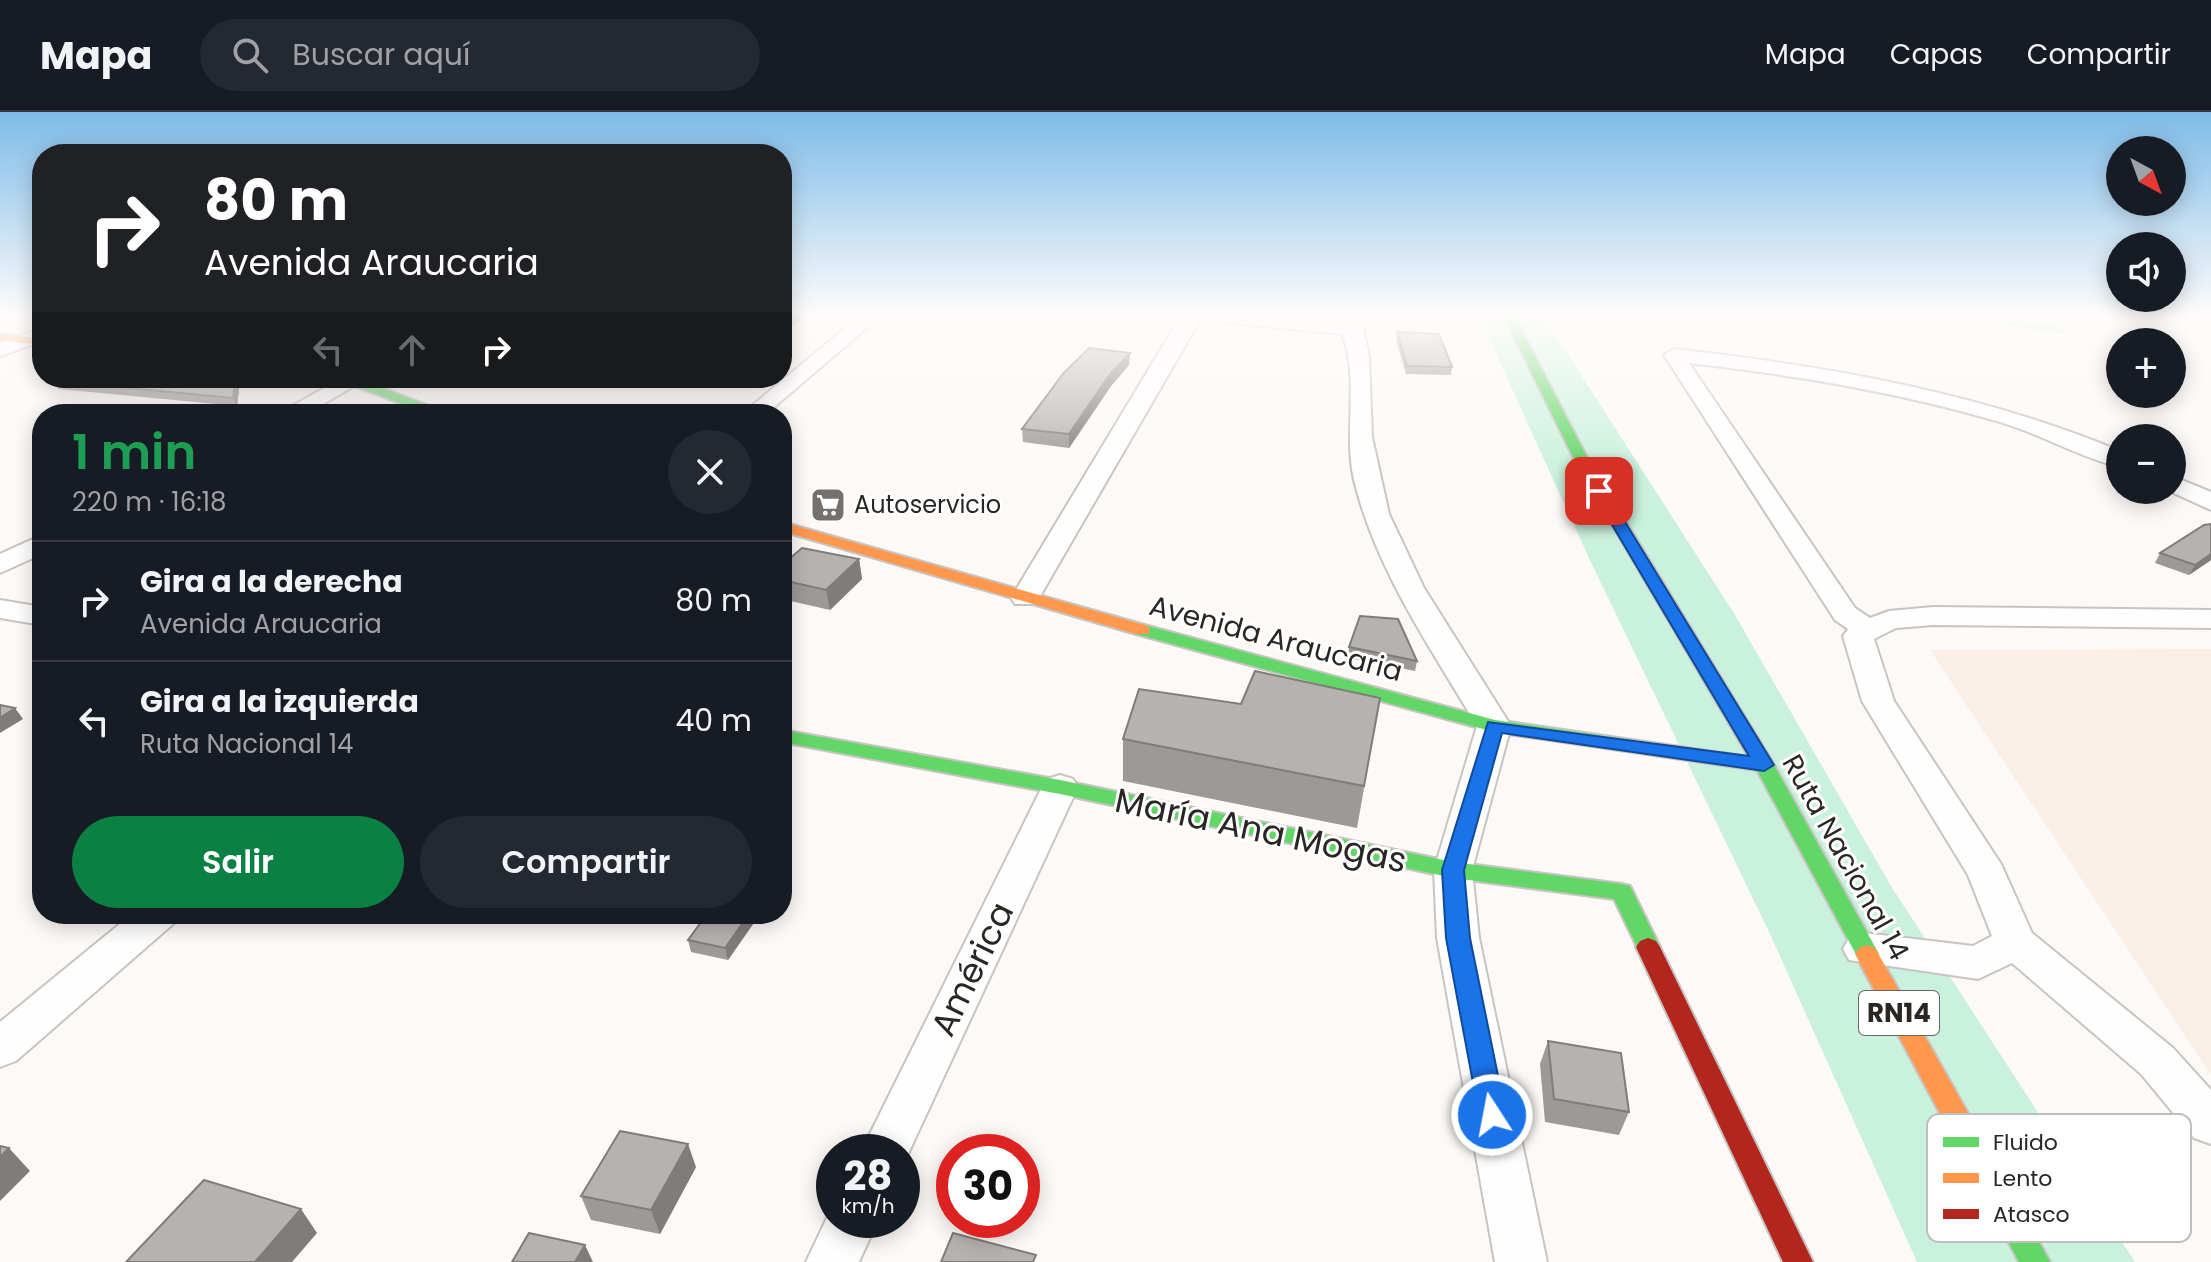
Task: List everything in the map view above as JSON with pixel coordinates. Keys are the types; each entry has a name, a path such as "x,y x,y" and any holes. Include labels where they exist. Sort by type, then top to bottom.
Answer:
{"main road":[{"name":"Ruta Nacional 14","path":"1535,368 1583,463 1764,765 1954,1114"},
{"path":"376,388 418,404"},
{"name":"Avenida Araucaria","path":"792,529 1025,598 1494,726 1764,765"},
{"name":"María Ana Mogas","path":"792,738 1060,787 1453,870 1622,892 1798,1262"},
{"name":"Ruta Nacional 14","path":"2024,1242 2035,1262"}],"street":[{"path":"792,382 809,368"},
{"path":"1025,598 1160,368"},
{"path":"1361,368 1360,436 1370,505 1411,588 1494,726 1453,870 1458,938 1521,1262"},
{"path":"1682,368 1845,614 1867,629"},
{"path":"1768,368 1844,378 1951,400 2007,417 2106,455"},
{"path":"308,404 339,388"},
{"path":"765,404 784,388"},
{"path":"2186,490 2211,502"},
{"path":"0,565 32,548"},
{"path":"0,609 32,614"},
{"path":"2211,619 1933,616 1889,620 1858,636 1878,701 1987,874 2015,942 2157,1061 2211,1123"},
{"name":"América","path":"894,1134 1060,787"},
{"path":"0,1048 147,924"},
{"path":"1864,949 1978,963 2015,942"},
{"path":"832,1262 843,1238"}],"shaded area":[{"path":"2211,649 2211,1075 1930,650"}],"green space":[{"path":"1502,368 1576,368 1735,615 1891,886 2039,1114 1927,1114 1927,1242 2122,1242 2135,1262 1917,1262 1770,934 1588,556"}],"building":[{"path":"1069,368 1116,368 1069,434 1022,429"},
{"path":"128,388 234,388 233,398"},
{"path":"2211,524 2211,554 2195,565 2160,553 2204,525"},
{"path":"802,548 859,559 826,590 792,582 792,556"},
{"path":"1360,616 1398,619 1417,661 1349,647"},
{"path":"1255,671 1380,698 1364,786 1123,739 1139,689 1241,704"},
{"path":"0,705 15,708 0,718"},
{"path":"700,924 742,924 725,948 688,940"},
{"path":"1548,1041 1621,1053 1629,1112 1554,1099"},
{"path":"620,1131 688,1144 651,1210 581,1196"},
{"path":"0,1146 9,1148 0,1157"},
{"path":"204,1180 301,1209 255,1262 126,1262"},
{"path":"529,1233 585,1245 575,1262 512,1262"},
{"path":"951,1238 972,1238 1036,1255 1033,1262 941,1262"}],"traffic: fast":[{"path":"1535,368 1583,463 1764,765 1867,954"},
{"path":"372,388 416,404"},
{"path":"1142,630 1494,726 1764,765"},
{"path":"792,738 1060,787 1453,870 1622,892 1648,947"},
{"path":"2024,1242 2035,1262"}],"traffic: slow":[{"path":"792,529 1142,630"},
{"path":"1867,954 1954,1114"}],"traffic: jam":[{"path":"1648,947 1798,1262"}],"place":[{"name":"Autoservicio","path":"828,505"}],"route":[{"path":"1492,1115 1458,938 1453,870 1494,726 1764,765 1599,491"}]}
